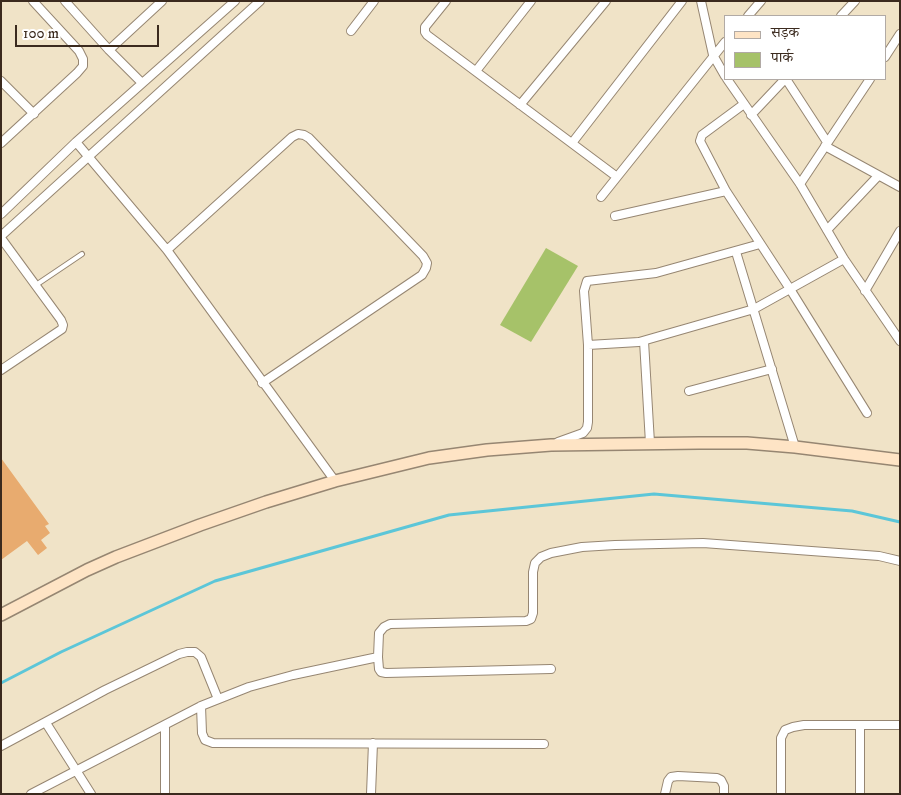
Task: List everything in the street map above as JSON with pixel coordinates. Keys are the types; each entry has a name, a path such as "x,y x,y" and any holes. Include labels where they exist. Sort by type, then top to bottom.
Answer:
{"street":[{"path":"1,143 83,66 83,59 79,51 33,1"},
{"path":"65,1 142,83"},
{"path":"109,50 162,1"},
{"path":"1,214 76,142 236,1"},
{"path":"1,370 62,329 63,325 1,237 260,1"},
{"path":"350,31 374,1"},
{"path":"446,1 425,27 425,32 617,177"},
{"path":"476,70 531,1"},
{"path":"520,104 606,1"},
{"path":"572,143 682,1"},
{"path":"701,1 713,55 724,74"},
{"path":"749,15 761,1"},
{"path":"842,15 855,1"},
{"path":"886,55 900,34"},
{"path":"601,197 724,43"},
{"path":"728,80 800,184 844,259 900,341"},
{"path":"751,115 784,80"},
{"path":"786,80 826,144 878,176 900,187"},
{"path":"800,184 869,80"},
{"path":"1,81 34,114"},
{"path":"744,104 702,135 700,141 726,191 867,413"},
{"path":"167,250 292,137 298,134 309,138 423,256 426,268 422,275 262,383"},
{"path":"76,142 167,250 335,481"},
{"path":"827,230 878,176"},
{"path":"615,216 726,191"},
{"path":"866,291 900,231"},
{"path":"551,444 579,436 587,428 588,345 584,291 587,282 656,273 760,244"},
{"path":"736,252 795,447"},
{"path":"588,345 644,341 754,309 844,259"},
{"path":"644,341 650,442"},
{"path":"689,391 772,369"},
{"path":"1,615 116,557 266,502 335,481 429,458 551,444 650,442 747,443 900,460"},
{"path":"552,669 381,672 378,657 379,633 390,624 526,621 531,619 533,613 533,572 535,563 541,557 551,553 582,547 702,543 870,555 900,561"},
{"path":"1,746 114,686 179,654 187,652 194,652 200,657 218,700"},
{"path":"31,794 201,706 249,687 293,675 378,657"},
{"path":"201,706 202,733 205,740 213,743 544,744"},
{"path":"46,722 91,794"},
{"path":"164,794 165,725"},
{"path":"860,725 860,794"},
{"path":"781,794 782,738 786,730 793,726 900,726"},
{"path":"371,794 373,744"},
{"path":"666,794 668,781 672,777 678,776 716,778 721,780 724,786 724,794"}],"lane":[{"path":"36,285 82,254"}],"green space":[{"path":"546,248 578,266 531,342 500,325"}],"building":[{"path":"1,458 49,524 45,526 50,533 41,540 47,548 38,555 27,541 1,560"}],"waterway":[{"path":"1,683 61,652 215,581 449,515 654,494 852,511 900,522"}]}
